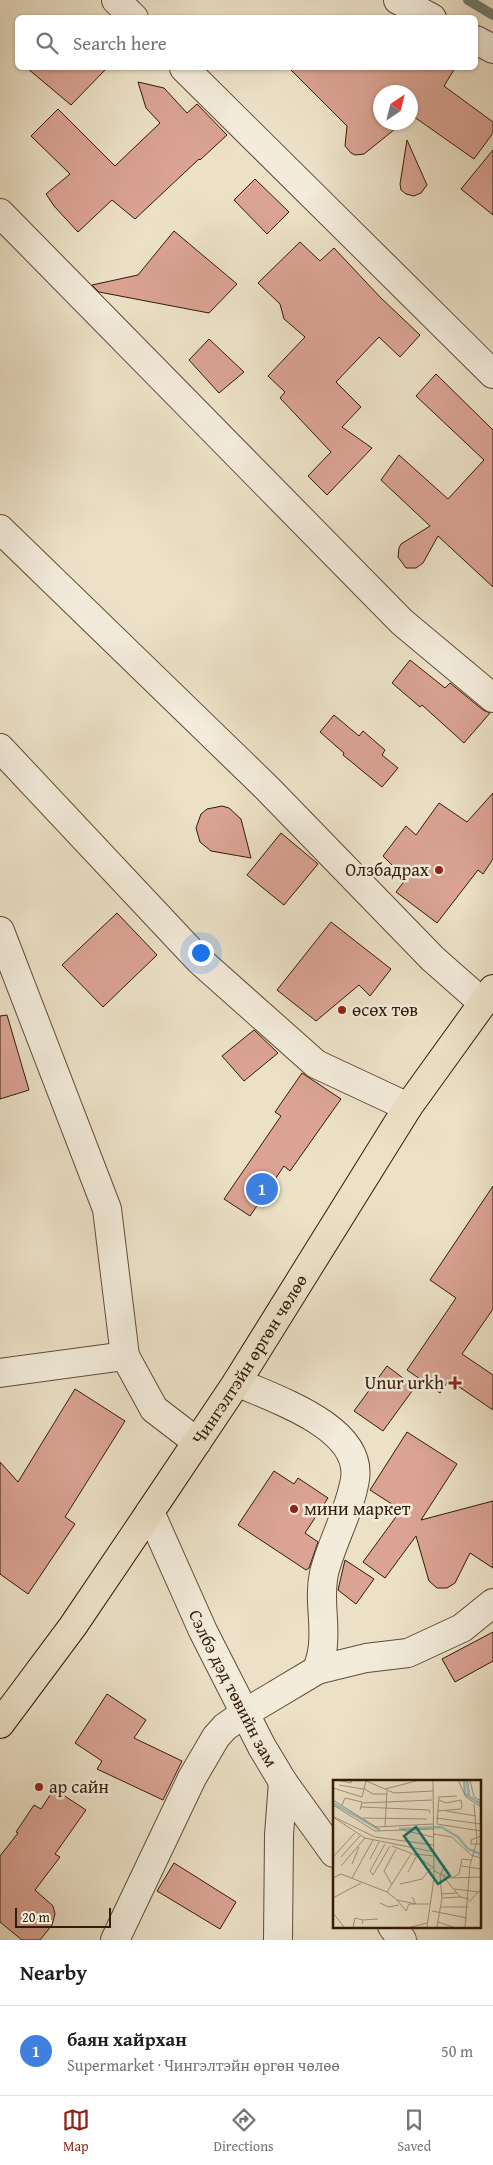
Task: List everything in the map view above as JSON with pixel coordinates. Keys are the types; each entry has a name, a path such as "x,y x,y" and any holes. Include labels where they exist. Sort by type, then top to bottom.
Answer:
{"main road":[{"name":"Чингэлтэйн өргөн чөлөө","path":"0,1724 74,1626 237,1382 408,1107 488,996"}],"street":[{"path":"116,0 131,15"},
{"path":"398,0 426,15"},
{"path":"478,41 493,49"},
{"path":"186,70 493,374"},
{"path":"0,213 402,622 493,698"},
{"path":"0,529 267,788 433,960 488,996"},
{"path":"0,748 199,960 316,1064 408,1107"},
{"path":"0,931 107,1209 125,1356 154,1409 197,1442"},
{"path":"0,1373 125,1356"},
{"path":"237,1382 302,1413 337,1434 349,1447 355,1468 353,1489 322,1582 323,1651 317,1670"},
{"name":"Сэлбэ дэд төвийн зам","path":"150,1512 203,1631 244,1713 283,1782 333,1852"},
{"path":"115,1940 192,1778 216,1737 244,1713 317,1670 366,1658 408,1653 462,1628 493,1603"},
{"path":"278,1940 279,1835 283,1782"},
{"path":"393,1928 402,1940"}],"building":[{"path":"29,70 105,70 71,105"},
{"path":"291,70 454,70 444,86 493,122 493,133 474,159 418,120 418,85 373,85 373,130 394,130 364,154 355,155 345,146 347,126"},
{"path":"138,82 164,88 187,113 197,104 227,135 135,219 112,200 78,232 54,206 46,194 70,174 31,136 58,109 115,166 160,123 146,108"},
{"path":"407,140 427,185 421,193 414,196 406,194 401,190 400,184"},
{"path":"493,150 493,215 461,189"},
{"path":"255,179 289,212 267,234 234,200"},
{"path":"174,231 237,284 209,313 99,292 92,285 138,275"},
{"path":"300,242 320,261 334,248 380,297 420,335 400,357 379,337 336,382 361,407 342,427 372,448 327,495 308,476 331,452 280,398 285,392 268,376 305,337 284,319 280,304 258,283"},
{"path":"209,339 244,372 219,393 189,360"},
{"path":"436,374 493,430 493,587 438,536 423,563 416,568 406,568 398,557 401,544 430,526 381,480 399,455 448,499 484,460 416,396"},
{"path":"410,660 445,688 450,683 483,710 490,713 464,743 422,705 420,707 392,683"},
{"path":"334,715 359,736 363,731 385,750 382,755 398,768 382,787 343,755 344,753 320,732"},
{"path":"493,793 493,859 483,874 478,870 437,923 396,892 406,879 383,856 406,826 416,835 439,803 467,822"},
{"path":"222,806 229,808 241,819 251,858 211,851 200,842 196,828 201,814 207,809"},
{"path":"281,833 318,864 284,905 247,875"},
{"path":"117,913 157,955 103,1007 62,965"},
{"path":"331,922 391,969 370,996 359,985 316,1021 277,990"},
{"path":"7,1015 29,1090 0,1099 0,1016"},
{"path":"254,1030 278,1053 244,1081 222,1056"},
{"path":"302,1073 341,1099 290,1171 284,1166 250,1216 224,1199 281,1116 275,1112"},
{"path":"493,1186 493,1309 462,1354 493,1375 493,1410 449,1380 440,1393 407,1370 456,1298 430,1280"},
{"path":"387,1366 415,1387 383,1431 354,1411"},
{"path":"75,1389 125,1421 65,1517 75,1524 28,1594 0,1574 0,1462 18,1482"},
{"path":"407,1432 457,1464 421,1520 493,1501 493,1568 470,1553 455,1583 447,1588 437,1588 429,1581 416,1536 385,1578 363,1562 401,1510 370,1490"},
{"path":"274,1471 294,1484 298,1478 328,1498 305,1533 318,1542 309,1568 306,1570 238,1525"},
{"path":"345,1560 374,1579 356,1604 338,1590"},
{"path":"493,1632 493,1661 455,1682 442,1659"},
{"path":"107,1694 146,1720 134,1738 182,1761 163,1800 97,1769 102,1761 75,1743"},
{"path":"54,1789 86,1810 55,1854 60,1857 35,1890 53,1906 55,1914 52,1925 40,1940 22,1940 0,1922 0,1856 18,1833 16,1832 34,1805 41,1809"},
{"path":"174,1863 236,1902 220,1929 157,1891"}],"waterway":[{"path":"468,0 493,15"}],"place":[{"name":"Олзбадрах","path":"439,870"},
{"name":"өсөх төв","path":"342,1010"},
{"name":"баян хайрхан","path":"262,1189"},
{"name":"Unur urkh","path":"455,1383"},
{"name":"мини маркет","path":"294,1509"},
{"name":"ар сайн","path":"39,1787"}]}
